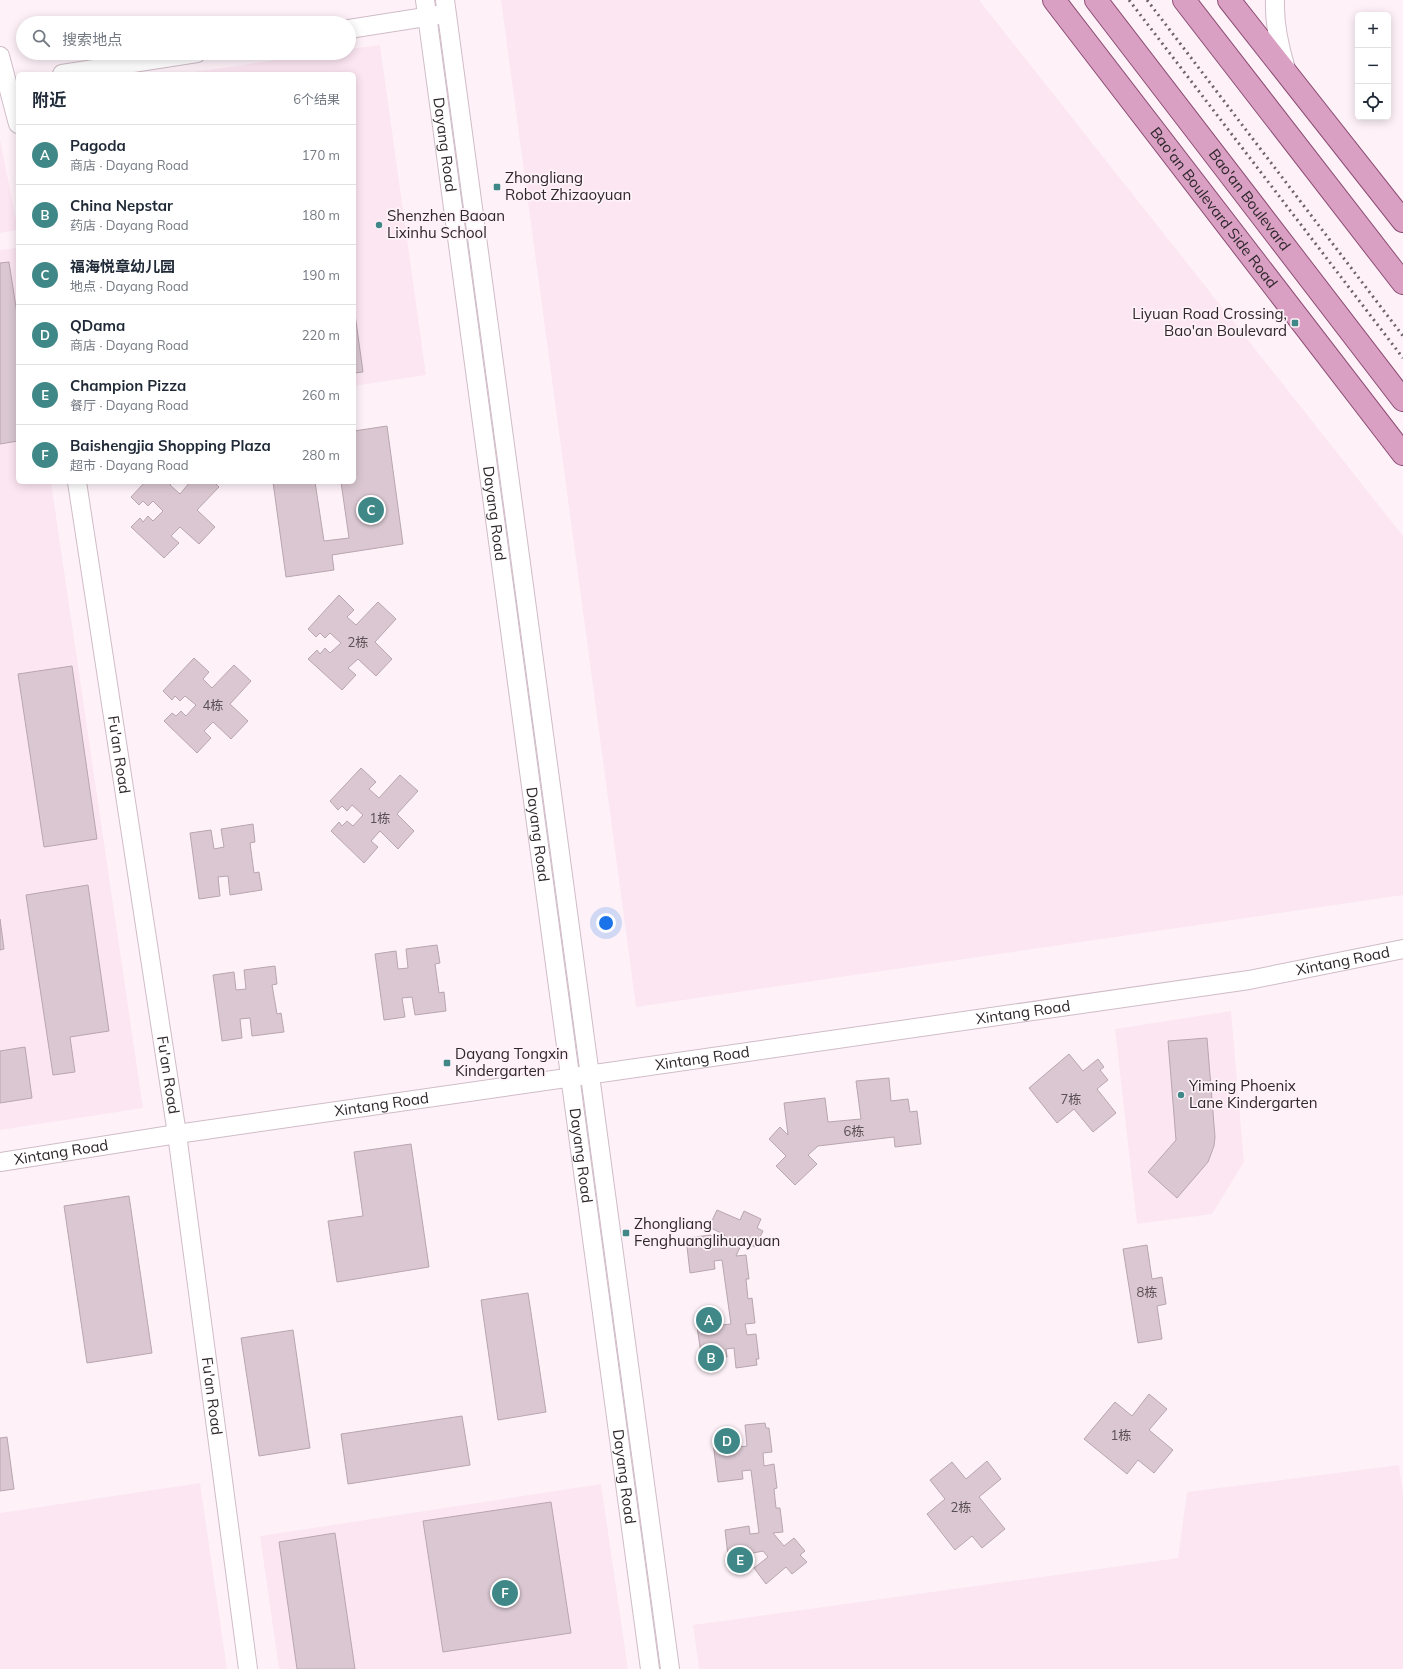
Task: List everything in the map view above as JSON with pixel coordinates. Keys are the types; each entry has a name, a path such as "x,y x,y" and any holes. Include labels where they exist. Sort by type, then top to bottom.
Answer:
{"main road":[{"name":"Bao'an Boulevard Side Road","path":"1054,0 1403,454"},
{"name":"Bao'an Boulevard","path":"1096,0 1403,400"},
{"path":"1184,0 1403,283"},
{"path":"1229,0 1403,221"}],"street":[{"path":"1275,0 1276,26 1280,50 1289,77"},
{"path":"356,27 426,9 446,7"},
{"name":"Dayang Road","path":"446,7 670,1669"},
{"name":"Dayang Road","path":"426,9 650,1669"},
{"path":"0,56 13,82 16,107"},
{"path":"75,72 152,60"},
{"name":"Fu'an Road","path":"77,484 177,1134 248,1669"},
{"name":"Xintang Road","path":"0,1162 177,1134 1249,980 1403,949"}],"shaded area":[{"path":"501,0 979,0 1403,536 1403,895 636,1007"},
{"name":"Shenzhen Baoan Lixinhu School","path":"380,45 426,375 356,386 356,72 194,72 277,60 356,60 356,48"},
{"path":"0,139 16,220 16,230 0,233"},
{"path":"16,248 16,484 51,484 143,1108 0,1130 0,250"},
{"name":"Yiming Phoenix Lane Kindergarten","path":"1231,1011 1244,1162 1212,1214 1137,1224 1115,1029"},
{"path":"1399,1465 1403,1494 1403,1669 699,1669 693,1625 1178,1558 1187,1492"},
{"path":"200,1483 227,1669 0,1669 0,1513"},
{"path":"601,1484 628,1669 279,1669 260,1536"}],"building":[{"path":"9,262 16,307 16,441 0,444 0,263"},
{"path":"356,321 363,372 356,373"},
{"path":"387,426 403,544 332,555 334,570 286,577 273,484 315,484 324,541 349,538 341,484 356,484 356,431"},
{"path":"143,484 171,484 180,494 188,484 216,484 219,487 197,510 215,527 199,544 180,527 171,536 179,543 164,558 131,527 140,518 143,522 148,516 153,521 163,511 153,501 148,506 143,501 139,505 131,497"},
{"path":"339,595 354,610 347,617 356,625 378,602 396,619 375,642 392,659 376,676 358,659 348,668 356,675 342,690 308,659 317,650 320,654 325,648 330,653 341,643 330,633 325,638 320,633 316,637 308,629"},
{"path":"194,658 209,672 203,679 212,688 234,665 251,681 230,704 248,721 231,739 213,722 204,731 211,738 197,753 164,721 172,713 176,716 181,711 186,716 196,705 185,696 180,701 175,696 172,700 163,691"},
{"path":"72,666 97,839 44,847 18,674"},
{"path":"361,768 376,782 369,789 379,798 400,775 418,791 397,814 414,831 398,849 380,831 371,841 378,847 364,863 331,831 339,822 342,826 347,821 353,826 363,815 352,805 347,811 342,806 338,810 330,801"},
{"path":"253,824 255,842 250,843 254,873 259,872 262,890 230,895 228,876 218,877 220,896 199,899 190,833 211,830 214,849 224,847 221,829"},
{"path":"88,885 109,1031 70,1037 75,1072 53,1075 26,895"},
{"path":"0,919 4,949 0,950"},
{"path":"437,945 440,963 435,964 439,993 444,992 446,1011 415,1015 412,997 402,998 405,1017 384,1020 375,954 396,951 398,969 408,968 406,949"},
{"path":"275,966 277,984 272,985 277,1014 281,1013 284,1032 252,1036 250,1018 240,1019 242,1038 222,1041 213,975 234,972 236,990 246,989 244,970"},
{"path":"1207,1038 1215,1137 1214,1146 1208,1162 1177,1198 1148,1172 1176,1140 1168,1041"},
{"path":"25,1047 32,1098 0,1103 0,1051"},
{"path":"1069,1054 1083,1071 1098,1059 1104,1067 1100,1070 1108,1080 1097,1089 1116,1113 1093,1132 1074,1109 1057,1123 1029,1088"},
{"path":"889,1078 891,1101 908,1099 910,1112 917,1111 921,1144 895,1147 894,1137 818,1146 808,1155 817,1164 795,1185 776,1166 786,1156 769,1139 780,1127 788,1135 784,1103 825,1098 828,1122 861,1119 856,1081"},
{"path":"411,1144 429,1267 337,1282 328,1221 363,1216 354,1152"},
{"path":"129,1196 152,1353 87,1363 64,1206"},
{"path":"717,1210 740,1220 744,1211 761,1219 757,1228 763,1231 755,1247 743,1241 736,1256 746,1255 749,1279 746,1279 748,1299 752,1298 755,1323 745,1324 747,1335 756,1334 759,1359 756,1359 757,1365 736,1368 734,1348 726,1349 727,1357 702,1360 696,1320 721,1316 722,1325 731,1324 722,1260 714,1261 715,1269 690,1273 686,1238 711,1235 712,1243 722,1241 725,1235 709,1227"},
{"path":"1147,1245 1152,1279 1162,1277 1166,1304 1157,1306 1162,1339 1138,1343 1123,1249"},
{"path":"528,1293 546,1412 498,1420 481,1300"},
{"path":"293,1330 310,1448 259,1456 241,1338"},
{"path":"1149,1394 1167,1409 1149,1430 1173,1450 1154,1473 1138,1460 1127,1474 1084,1439 1115,1402 1132,1416"},
{"path":"462,1416 470,1465 348,1484 341,1434"},
{"path":"765,1423 766,1428 769,1428 772,1452 763,1453 764,1466 774,1464 777,1488 774,1489 776,1508 780,1508 783,1532 773,1533 784,1546 794,1538 805,1551 800,1555 807,1562 792,1574 786,1567 766,1584 754,1568 768,1557 763,1551 753,1553 754,1561 729,1564 725,1530 749,1526 750,1534 759,1533 751,1470 742,1471 743,1479 718,1482 713,1442 738,1438 739,1447 747,1446 745,1425"},
{"path":"7,1437 14,1489 0,1491 0,1438"},
{"path":"987,1461 1001,1479 979,1497 1005,1529 982,1548 972,1536 955,1550 927,1514 945,1499 930,1480 952,1462 966,1479"},
{"path":"551,1502 571,1633 443,1652 423,1521"},
{"path":"335,1533 355,1669 297,1669 279,1542"}],"railway":[{"path":"1129,0 1403,358"},
{"path":"1147,0 1403,336"}],"place":[{"name":"Zhongliang Robot Zhizaoyuan","path":"497,187"},
{"name":"Shenzhen Baoan Lixinhu School","path":"379,225"},
{"name":"Liyuan Road Crossing, Bao'an Boulevard","path":"1295,323"},
{"name":"福海悦章幼儿园","path":"371,510"},
{"name":"Dayang Tongxin Kindergarten","path":"447,1063"},
{"name":"Yiming Phoenix Lane Kindergarten","path":"1181,1095"},
{"name":"Zhongliang Fenghuanglihuayuan","path":"626,1233"},
{"name":"Pagoda","path":"709,1320"},
{"name":"China Nepstar","path":"711,1358"},
{"name":"QDama","path":"727,1441"},
{"name":"Champion Pizza","path":"740,1560"},
{"name":"Baishengjia Shopping Plaza","path":"505,1593"}]}
